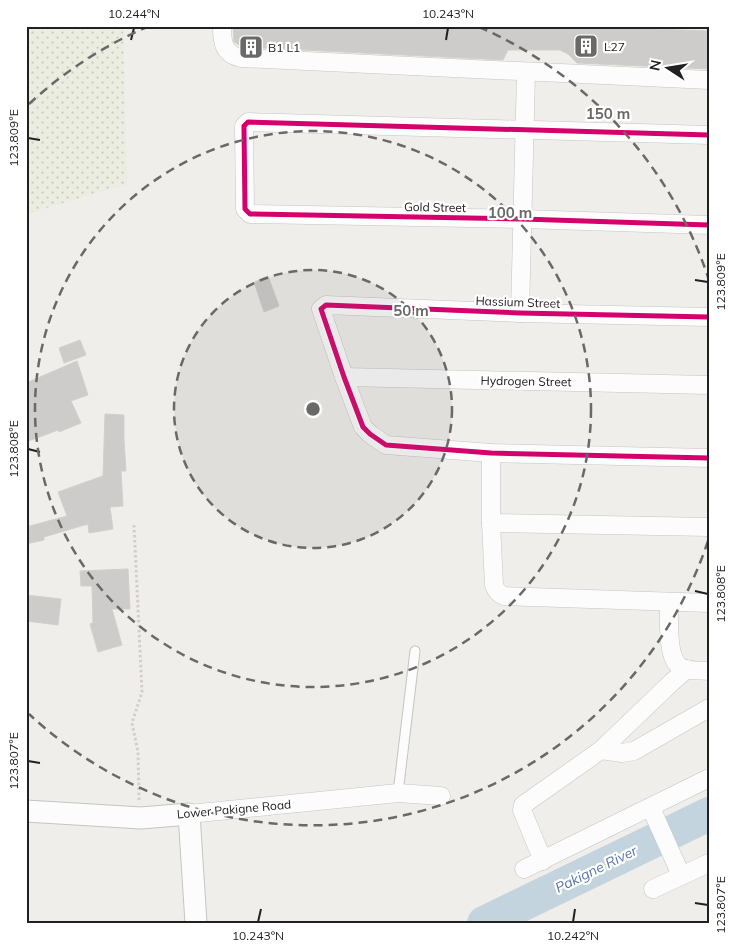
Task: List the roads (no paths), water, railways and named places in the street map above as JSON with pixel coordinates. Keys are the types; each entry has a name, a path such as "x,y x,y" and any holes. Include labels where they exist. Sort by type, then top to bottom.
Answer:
{"street":[{"path":"222,26 224,46 228,52 241,58 709,80"},
{"path":"520,313 526,72"},
{"name":"Gold Street","path":"525,130 248,122 244,126 245,209 250,214 522,219 709,225"},
{"path":"525,130 709,135"},
{"name":"Hassium Street","path":"344,377 321,309 326,305 520,313 709,317"},
{"path":"344,377 363,427 386,445 491,453 709,458"},
{"name":"Hydrogen Street","path":"344,377 709,385"},
{"path":"491,453 491,523 494,585 496,591 504,596 709,603"},
{"path":"491,523 709,527"},
{"path":"669,602 669,629 673,656 678,665 688,669 709,671"},
{"path":"543,861 522,808 601,750 688,669"},
{"path":"601,750 622,753 634,751 709,708"},
{"path":"524,869 653,814 709,778"},
{"name":"Lower Pakigne Road","path":"26,811 140,818 398,792 441,796"},
{"path":"188,814 196,923"},
{"path":"653,814 681,876"},
{"path":"653,889 709,863"}],"lane":[{"path":"398,792 415,651"}],"waterway":[{"name":"Pakigne River","path":"484,923 709,814"}],"place":[{"name":"L27","path":"586,46"},
{"name":"B1 L1","path":"251,47"}]}
